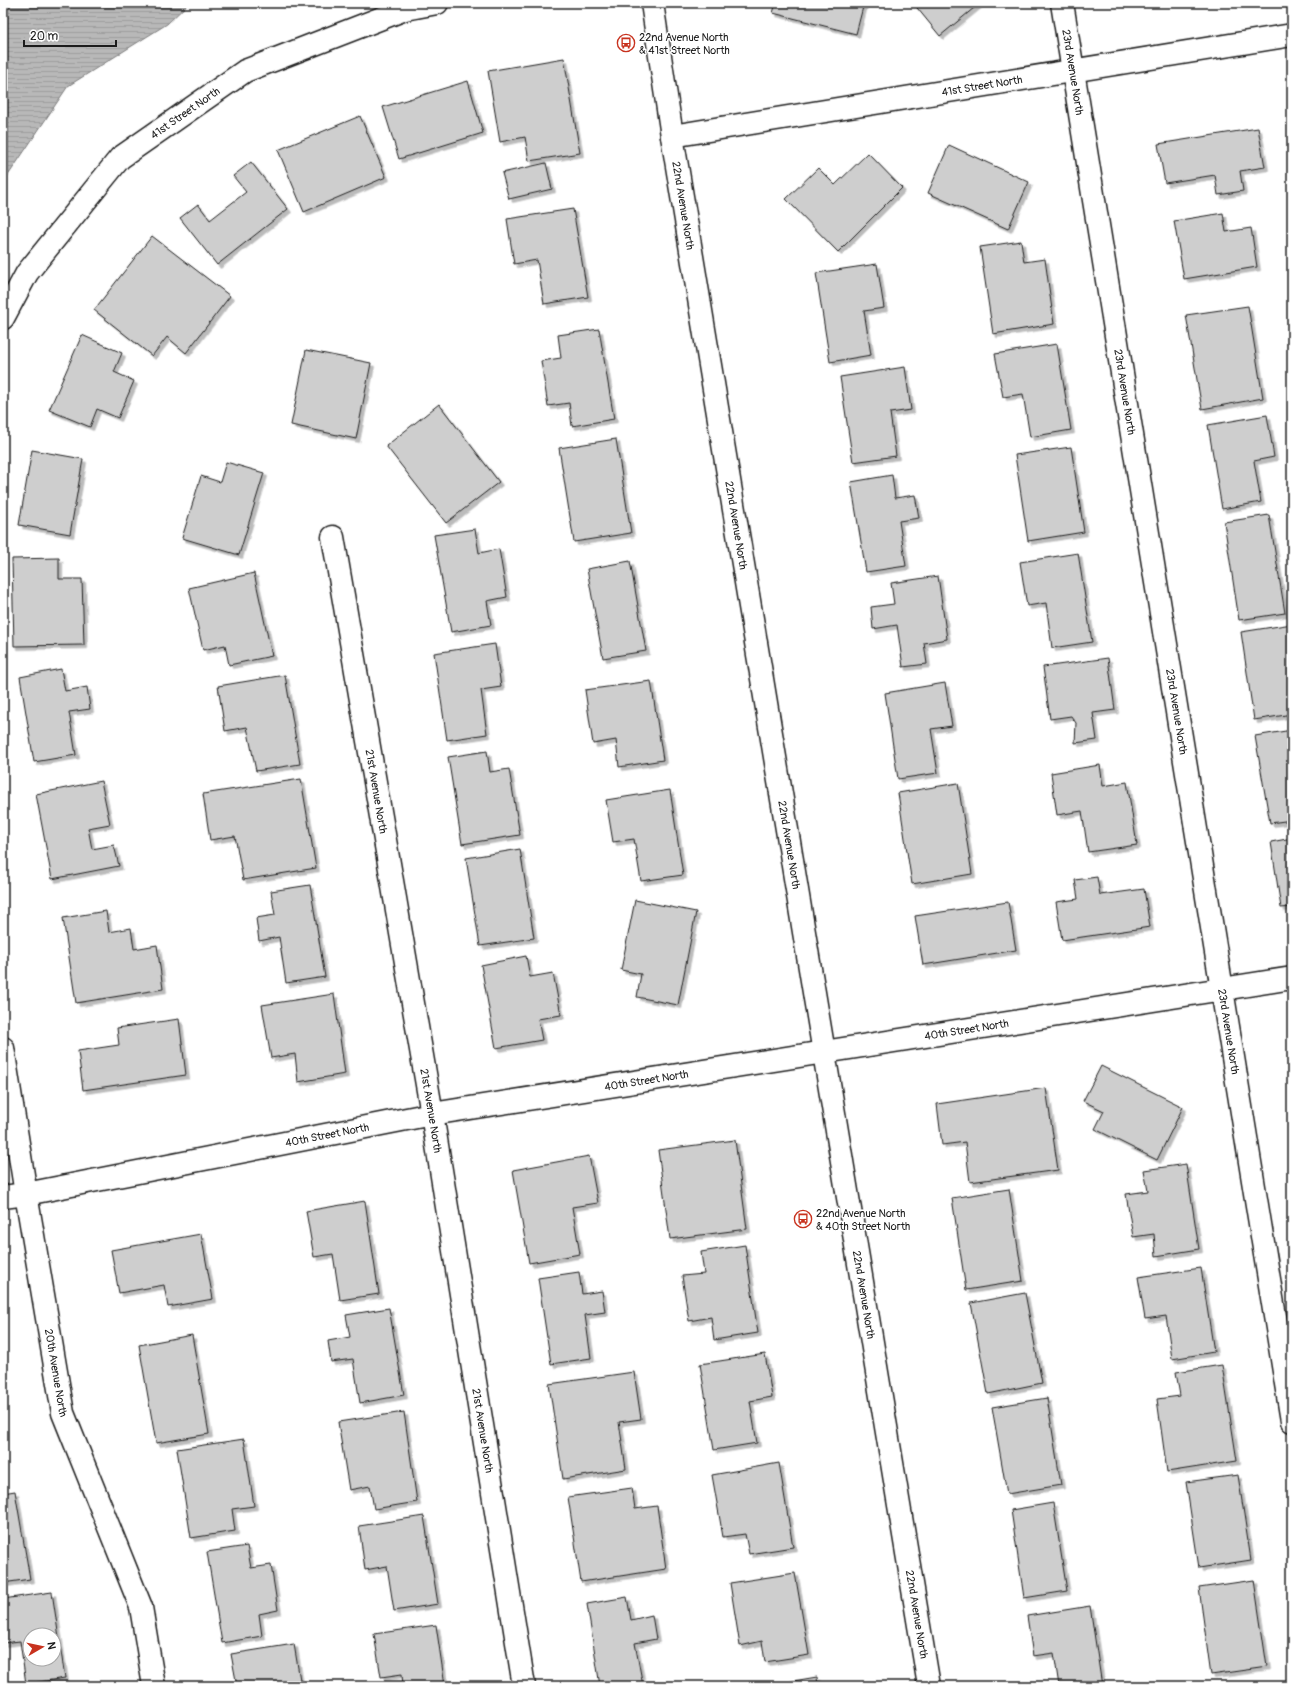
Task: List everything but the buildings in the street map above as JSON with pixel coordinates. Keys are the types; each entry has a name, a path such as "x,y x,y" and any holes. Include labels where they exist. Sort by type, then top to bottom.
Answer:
{"street":[{"name":"41st Street North","path":"3,318 27,274 120,158 245,71 404,9 438,3"},
{"name":"22nd Avenue North","path":"652,3 672,136 825,1051 929,1686"},
{"name":"23rd Avenue North","path":"1062,3 1292,1421"},
{"name":"41st Street North","path":"672,136 1292,35"},
{"name":"21st Avenue North","path":"334,537 432,1114 524,1686"},
{"name":"40th Street North","path":"3,1197 26,1194 432,1114 1292,978"},
{"name":"20th Avenue North","path":"3,1048 63,1413 141,1607 154,1686"}],"shaded area":[{"path":"3,3 189,3 167,24 68,86 3,183"}],"place":[{"name":"22nd Avenue North & 41st Street North","path":"626,43"},
{"name":"22nd Avenue North & 40th Street North","path":"803,1219"}]}
